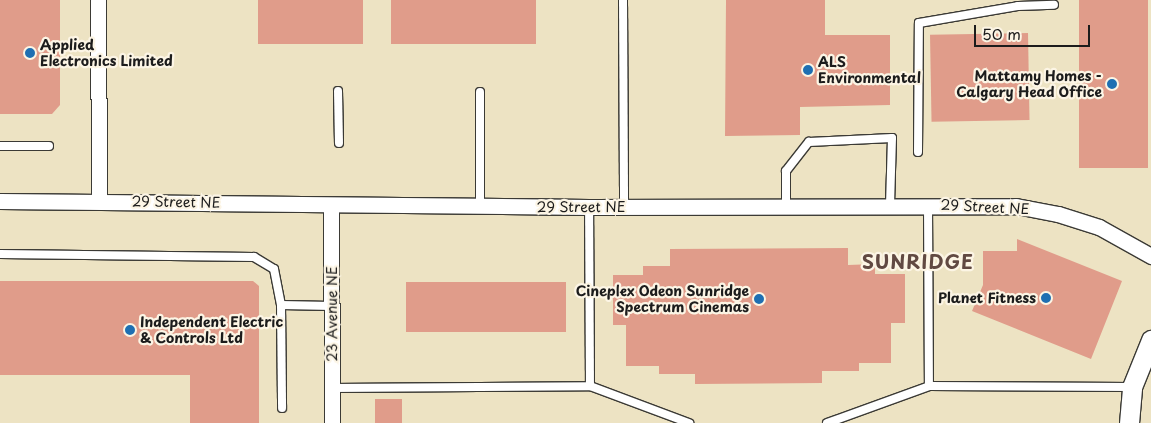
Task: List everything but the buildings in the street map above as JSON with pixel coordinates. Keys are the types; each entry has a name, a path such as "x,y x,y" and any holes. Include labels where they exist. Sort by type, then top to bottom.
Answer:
{"street":[{"path":"98,0 99,201"},
{"name":"29 Street NE","path":"0,201 589,207 1016,206 1058,214 1099,228 1151,256"},
{"name":"23 Avenue NE","path":"331,205 332,423"},
{"path":"1129,423 1132,387 1151,340"}],"lane":[{"path":"623,0 624,207"},
{"path":"918,152 918,23 1018,6 1054,6"},
{"path":"338,90 339,143"},
{"path":"480,92 480,206"},
{"path":"786,206 786,171 809,142 892,138 890,205"},
{"path":"0,146 49,146"},
{"path":"928,205 929,386"},
{"path":"589,207 590,386"},
{"path":"0,254 254,257 274,269 280,305 282,408"},
{"path":"280,305 332,306"},
{"path":"332,388 590,386 689,423"},
{"path":"827,423 929,386 1132,387"}],"place":[{"name":"Applied Electronics Limited","path":"30,53"},
{"name":"ALS Environmental","path":"808,70"},
{"name":"Mattamy Homes - Calgary Head Office","path":"1112,84"},
{"name":"Planet Fitness","path":"1046,298"},
{"name":"Cineplex Odeon Sunridge Spectrum Cinemas","path":"759,299"},
{"name":"Independent Electric & Controls Ltd","path":"130,330"}],"district":[{"name":"SUNRIDGE","path":"918,262"}]}
